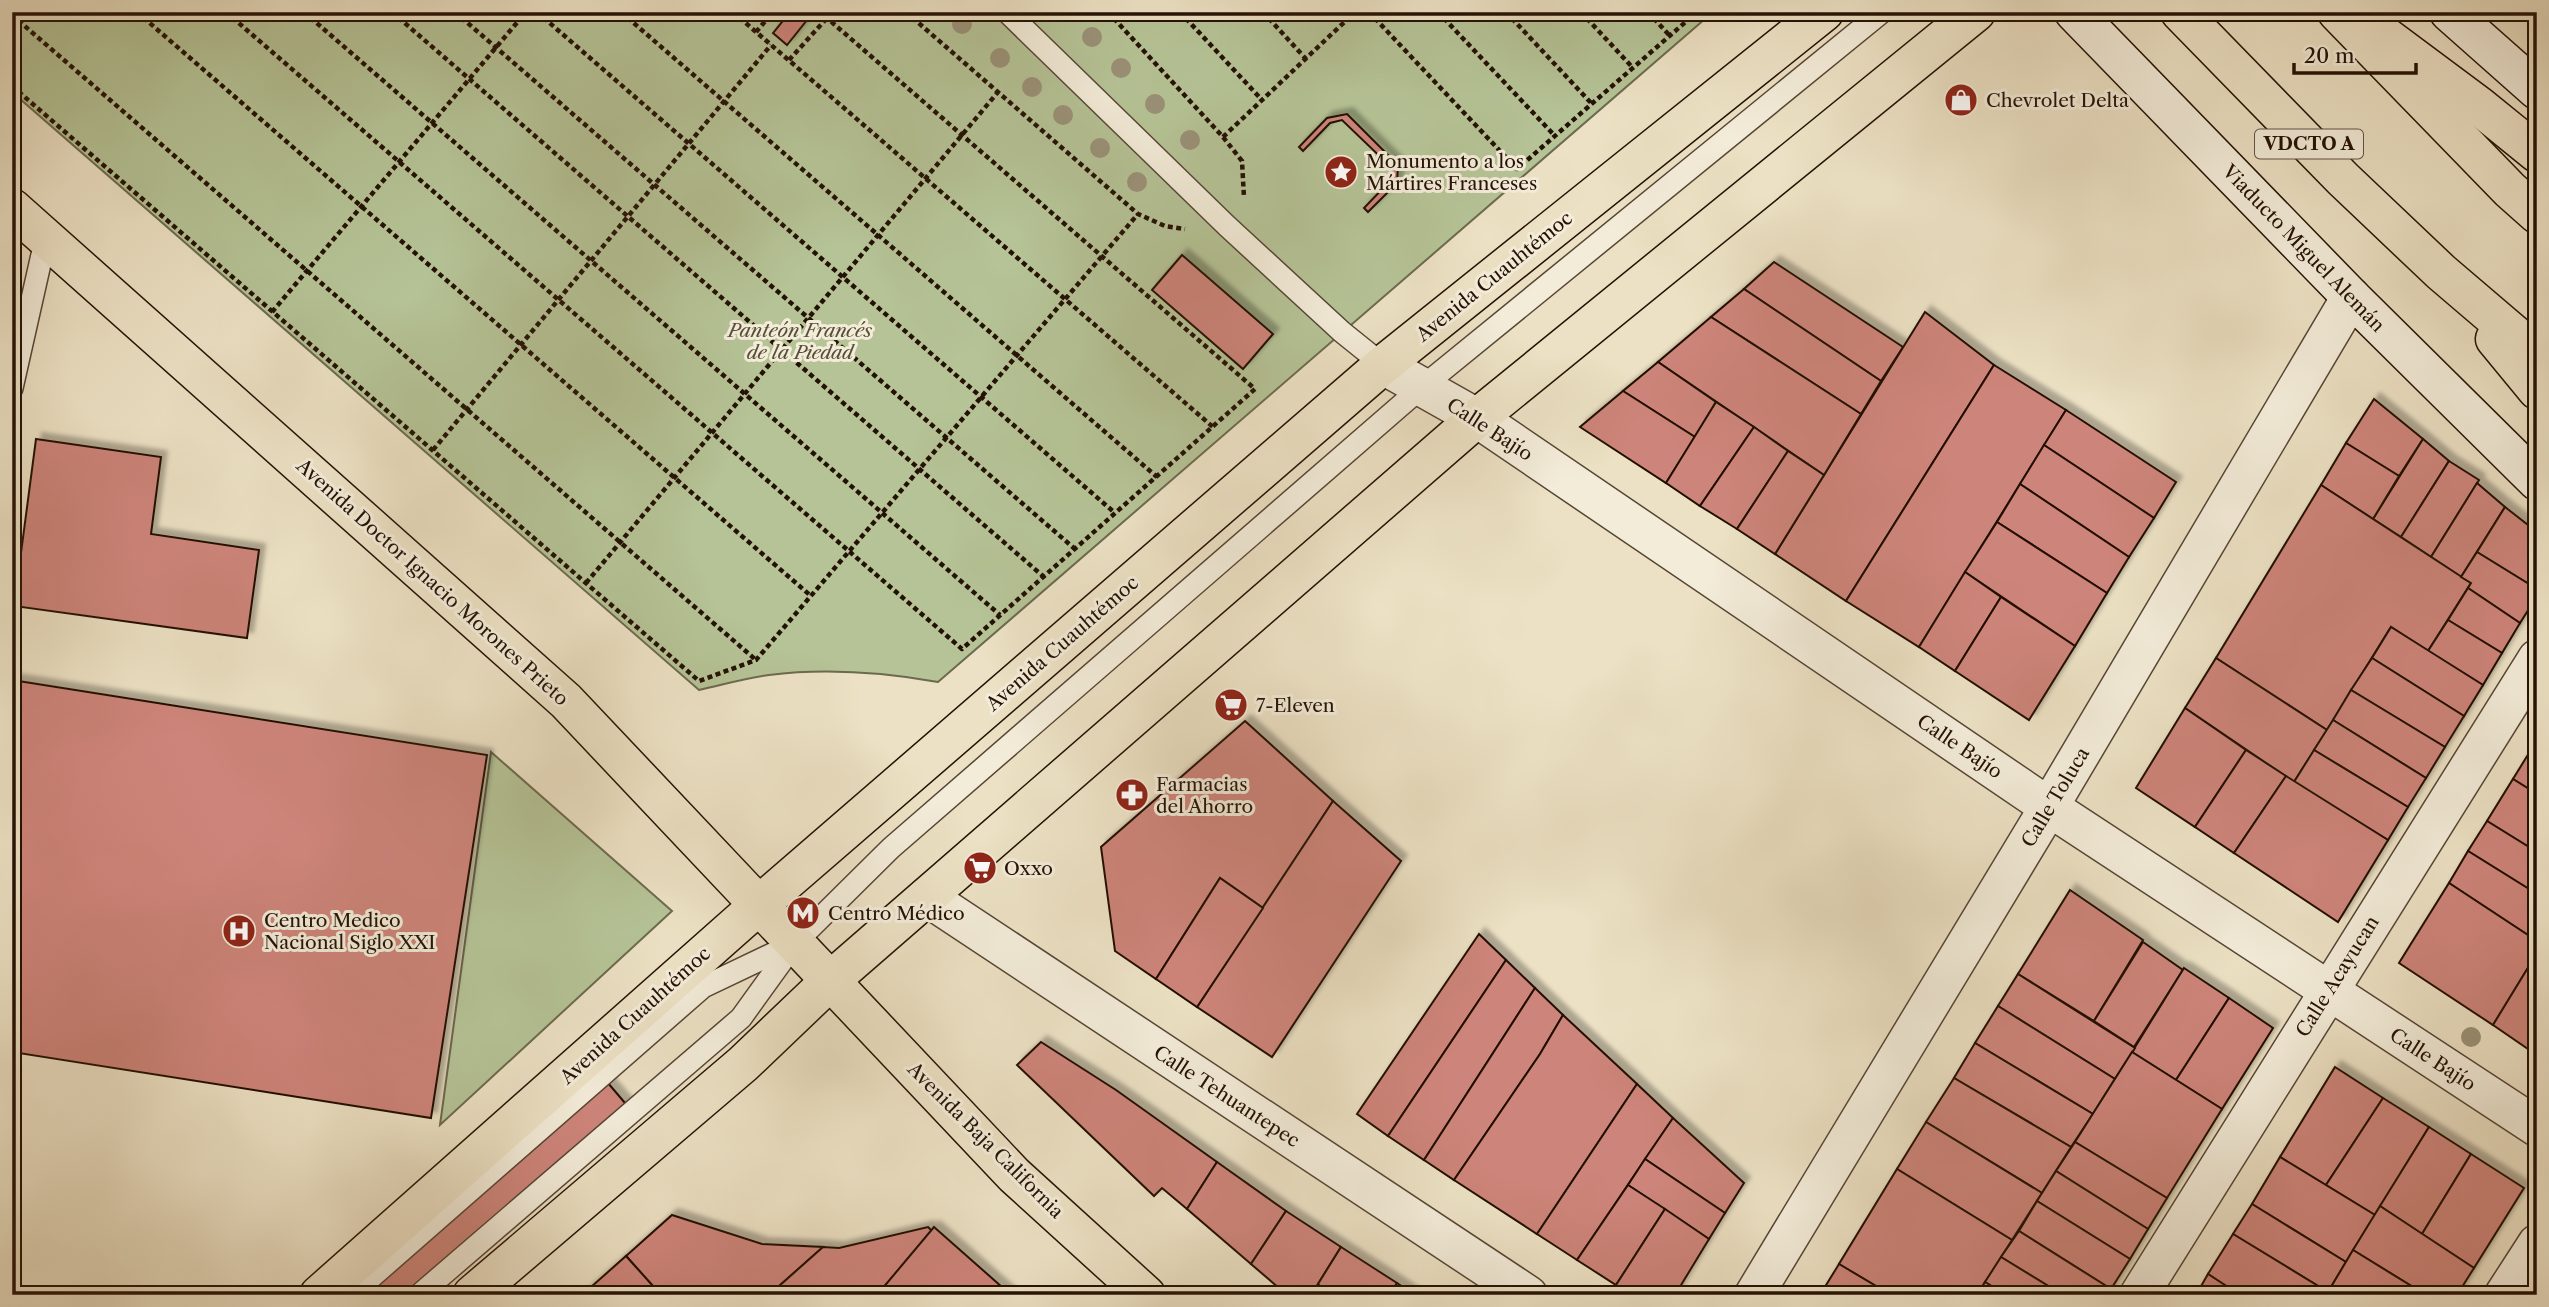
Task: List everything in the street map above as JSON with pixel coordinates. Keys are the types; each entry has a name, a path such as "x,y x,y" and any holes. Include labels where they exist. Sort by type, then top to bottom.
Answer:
{"main road":[{"name":"Avenida Cuauhtémoc","path":"318,1295 759,905 1383,365 1824,12"},
{"path":"472,1295 743,1064 831,981 1477,418 1976,12"},
{"name":"VDCTO A","path":"2180,12 2343,179 2441,272 2537,354"},
{"path":"2337,12 2510,190 2537,214"},
{"path":"2353,12 2469,98 2537,153"},
{"name":"Avenida Doctor Ignacio Morones Prieto","path":"12,208 566,701 831,981"},
{"path":"2441,272 2537,390"},
{"name":"Avenida Baja California","path":"831,981 1014,1175 1146,1295"}],"street":[{"name":"Viaducto Miguel Alemán","path":"2074,12 2351,297 2537,481"},
{"path":"2449,12 2537,90"},
{"name":"Calle Toluca","path":"1754,1295 2049,807 2351,297"},
{"name":"Calle Bajío","path":"1383,365 1477,418 2049,807 2537,1127"},
{"name":"Calle Acayucan","path":"2139,1295 2537,659"},
{"name":"Calle Tehuantepec","path":"927,897 1528,1295"},
{"path":"2504,1295 2537,1244"}],"lane":[{"path":"1007,12 1227,226 1342,332 1383,365"},
{"path":"419,1295 741,1018 795,943 891,848 1422,387 1882,12"},
{"path":"12,388 46,237"},
{"path":"351,1295 703,987 795,943"}],"path":[{"path":"137,12 811,596"},
{"path":"226,12 962,649 1255,389 820,12"},
{"path":"304,12 1000,615"},
{"path":"392,12 1044,577"},
{"path":"455,12 1075,549"},
{"path":"272,312 526,12"},
{"path":"537,12 1115,513"},
{"path":"621,12 1157,477"},
{"path":"733,12 1213,427"},
{"path":"756,32 773,12"},
{"path":"12,86 699,681 757,660 1100,255 1138,214 906,12"},
{"path":"1108,12 1242,161 1244,198 1227,226"},
{"path":"1180,12 1262,100"},
{"path":"1263,12 1306,58"},
{"path":"1223,137 1355,12"},
{"path":"1369,12 1517,169 1696,13"},
{"path":"1438,12 1555,136"},
{"path":"1506,12 1592,104"},
{"path":"1581,12 1633,68"},
{"path":"1648,12 1670,36"},
{"path":"12,15 757,660"},
{"path":"789,61 827,18"},
{"path":"433,450 771,45"},
{"path":"586,583 998,92"}],"green space":[{"name":"Panteón Francés de la Piedad","path":"12,12 1713,12 938,682 875,674 811,672 760,676 699,690 12,92"},
{"path":"491,752 672,911 440,1125"}],"building":[{"path":"790,12 807,12 811,15 787,45 773,33"},
{"path":"1347,114 1398,165 1397,183 1368,212 1364,208 1390,181 1392,168 1342,120 1330,123 1303,151 1299,147 1327,118"},
{"path":"1182,255 1273,334 1243,369 1152,290"},
{"path":"1774,262 1903,347 1881,381 1744,289"},
{"path":"1744,289 1881,381 1861,414 1711,317"},
{"path":"1925,312 1994,365 1846,601 1775,554"},
{"path":"1711,317 1861,414 1824,475 1658,362"},
{"path":"1658,362 1716,402 1695,437 1623,391"},
{"path":"1994,365 2066,410 1919,647 1846,601"},
{"path":"1623,391 1695,437 1666,483 1580,427"},
{"path":"2374,399 2423,439 2399,476 2346,443"},
{"path":"1716,402 1754,427 1700,506 1666,483"},
{"path":"2066,410 2176,482 2154,518 2044,445"},
{"path":"1754,427 1788,451 1737,529 1700,506"},
{"path":"36,439 161,457 151,534 259,550 247,638 14,606"},
{"path":"2423,439 2449,461 2401,537 2373,519"},
{"path":"2346,443 2399,476 2373,519 2321,485"},
{"path":"2044,445 2154,518 2129,557 2020,484"},
{"path":"1788,451 1824,475 1775,554 1737,529"},
{"path":"2449,461 2479,480 2431,557 2401,537"},
{"path":"2477,483 2505,507 2461,577 2431,557"},
{"path":"2020,484 2129,557 2107,593 1997,522"},
{"path":"2321,485 2471,583 2428,651 2391,627 2327,730 2216,658"},
{"path":"2505,507 2537,532 2537,589 2477,552"},
{"path":"1997,522 2107,593 2075,646 1965,572"},
{"path":"2477,552 2537,589 2537,596 2520,623 2468,588 2471,583 2461,577"},
{"path":"1965,572 2001,597 1955,671 1919,647"},
{"path":"2468,588 2520,623 2502,653 2448,620"},
{"path":"2001,597 2075,646 2029,720 1955,671"},
{"path":"2448,620 2502,653 2483,685 2428,651"},
{"path":"2391,627 2483,685 2464,716 2372,658"},
{"path":"2216,658 2327,730 2294,782 2185,708"},
{"path":"2372,658 2464,716 2445,747 2351,690"},
{"path":"12,680 487,755 431,1118 12,1052"},
{"path":"2351,690 2445,747 2426,778 2333,720"},
{"path":"2185,708 2246,750 2195,827 2136,788"},
{"path":"2333,720 2426,778 2408,807 2314,750"},
{"path":"1245,721 1333,801 1263,908 1220,878 1156,979 1115,951 1101,847"},
{"path":"2537,740 2537,794 2513,779"},
{"path":"2246,750 2286,776 2234,853 2195,827"},
{"path":"2314,750 2408,807 2388,840 2294,782"},
{"path":"2286,776 2388,840 2338,922 2234,853"},
{"path":"2513,779 2537,794 2537,852 2487,821"},
{"path":"1333,801 1401,861 1272,1057 1197,1007"},
{"path":"2487,821 2537,852 2537,894 2468,851"},
{"path":"2468,851 2537,894 2537,941 2449,883"},
{"path":"1220,878 1263,908 1197,1007 1156,979"},
{"path":"2449,883 2537,941 2537,953 2493,1025 2399,963"},
{"path":"2070,890 2143,940 2094,1021 2018,974"},
{"path":"1479,934 1506,960 1388,1136 1357,1114"},
{"path":"2143,942 2183,970 2134,1047 2094,1021"},
{"path":"2537,953 2537,1041 2531,1051 2493,1025"},
{"path":"1506,960 1535,988 1424,1160 1388,1136"},
{"path":"2184,968 2229,998 2176,1080 2132,1052"},
{"path":"2018,974 2135,1048 2115,1079 1998,1006"},
{"path":"1535,988 1563,1015 1540,1054 1454,1180 1424,1160"},
{"path":"2229,998 2273,1028 2222,1109 2176,1080"},
{"path":"1998,1006 2115,1079 2093,1114 1975,1043"},
{"path":"1563,1015 1637,1084 1537,1234 1454,1180 1540,1054"},
{"path":"1041,1042 1116,1090 1217,1162 1187,1209 1162,1188 1154,1196 1017,1065"},
{"path":"1975,1043 2093,1114 2071,1147 1954,1078"},
{"path":"2132,1052 2222,1109 2167,1198 2075,1142"},
{"path":"2335,1067 2383,1098 2326,1185 2280,1157"},
{"path":"602,1076 631,1110 417,1295 349,1295"},
{"path":"1954,1078 2071,1147 2042,1193 1926,1122"},
{"path":"1637,1084 1673,1118 1577,1260 1537,1234"},
{"path":"2383,1098 2429,1127 2375,1215 2326,1185"},
{"path":"1673,1118 1744,1183 1725,1213 1645,1159"},
{"path":"1926,1122 2042,1193 2012,1240 1897,1169"},
{"path":"2429,1127 2471,1154 2422,1234 2380,1206"},
{"path":"2075,1142 2167,1198 2148,1229 2056,1171"},
{"path":"2471,1154 2524,1188 2474,1268 2422,1234"},
{"path":"2280,1157 2375,1215 2346,1262 2252,1204"},
{"path":"1645,1159 1725,1213 1709,1239 1628,1185"},
{"path":"1217,1162 1286,1211 1251,1264 1187,1209"},
{"path":"1897,1169 2012,1240 1977,1295 1891,1295 1839,1264"},
{"path":"2056,1171 2148,1229 2130,1259 2037,1201"},
{"path":"1628,1185 1665,1209 1616,1285 1577,1260"},
{"path":"2037,1201 2130,1259 2111,1289 2019,1231"},
{"path":"2252,1204 2346,1262 2328,1292 2233,1234"},
{"path":"2380,1206 2474,1268 2457,1295 2426,1295 2353,1250"},
{"path":"1665,1209 1709,1239 1675,1295 1631,1295 1616,1285"},
{"path":"1286,1211 1341,1247 1311,1295 1287,1295 1251,1264"},
{"path":"672,1215 762,1244 823,1247 769,1295 661,1295 626,1256"},
{"path":"928,1227 932,1231 877,1295 769,1295 823,1247 839,1248"},
{"path":"934,1227 1011,1295 877,1295"},
{"path":"2019,1231 2111,1289 2107,1295 2063,1295 2001,1257"},
{"path":"2233,1234 2328,1292 2326,1295 2240,1295 2208,1274"},
{"path":"1341,1247 1397,1283 1390,1295 1329,1295 1318,1284"},
{"path":"2353,1250 2426,1295 2332,1295 2328,1292"},
{"path":"626,1256 661,1295 582,1295"},
{"path":"2001,1257 2063,1295 2006,1295 1985,1282"},
{"path":"1839,1264 1891,1295 1820,1295"},
{"path":"2208,1274 2240,1295 2196,1295"},
{"path":"1985,1282 2006,1295 1977,1295"},
{"path":"1397,1283 1415,1295 1390,1295"}],"place":[{"name":"Chevrolet Delta","path":"1961,100"},
{"name":"Monumento a los Mártires Franceses","path":"1341,172"},
{"name":"7-Eleven","path":"1231,705"},
{"name":"Farmacias del Ahorro","path":"1132,795"},
{"name":"Oxxo","path":"980,868"},
{"name":"Centro Médico","path":"803,913"},
{"name":"Centro Medico Nacional Siglo XXI","path":"239,931"}]}
